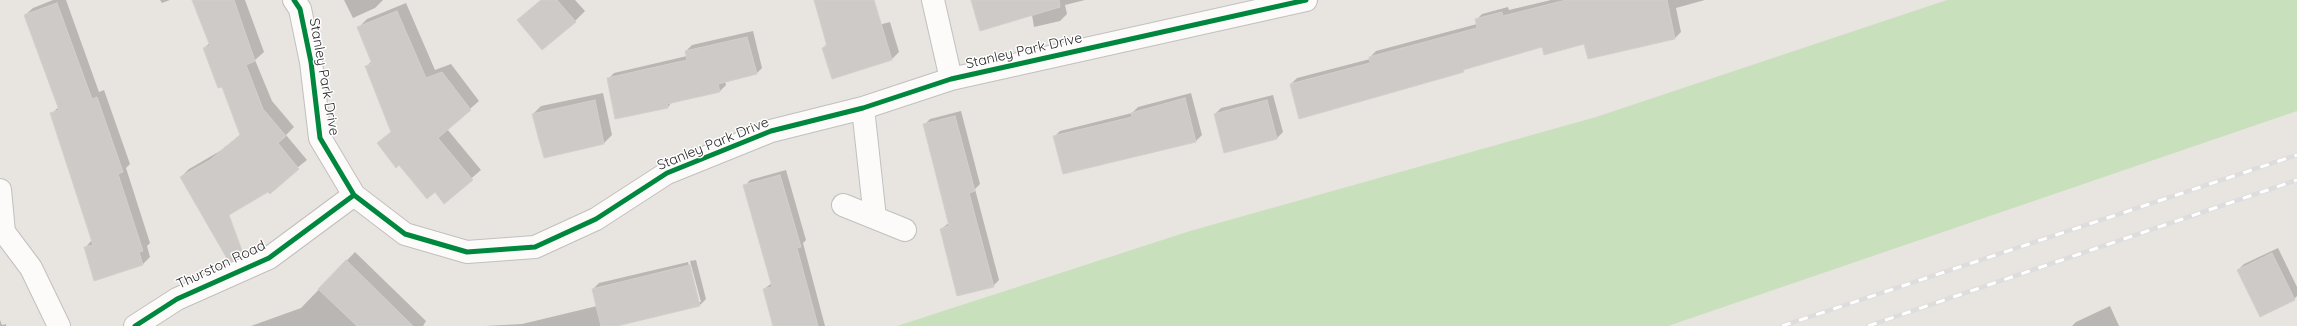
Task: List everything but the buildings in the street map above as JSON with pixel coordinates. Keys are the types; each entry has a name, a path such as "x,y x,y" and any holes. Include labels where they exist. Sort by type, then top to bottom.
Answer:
{"street":[{"name":"Stanley Park Drive","path":"294,0 300,9 310,62 320,138 354,195 405,234 467,252 535,247 596,219 667,173 771,132 863,108 951,79 1306,0"},
{"path":"933,0 951,79"},
{"path":"863,108 875,218"},
{"path":"0,190 4,232 31,268 59,326"},
{"name":"Thurston Road","path":"135,326 177,299 268,258 354,195"},
{"path":"843,205 905,230"}],"green space":[{"path":"1947,0 2297,0 2297,111 1668,326 897,326 1190,231 1596,117"}],"railway":[{"path":"1782,326 2297,155"},
{"path":"1868,326 2297,180"}],"cycle path":[{"path":"294,0 300,9 311,62 320,138 354,195 405,234 467,252 535,247 596,219 667,173 771,131 863,108 951,79 1306,0"},
{"path":"135,326 177,299 269,258 354,195"}]}
